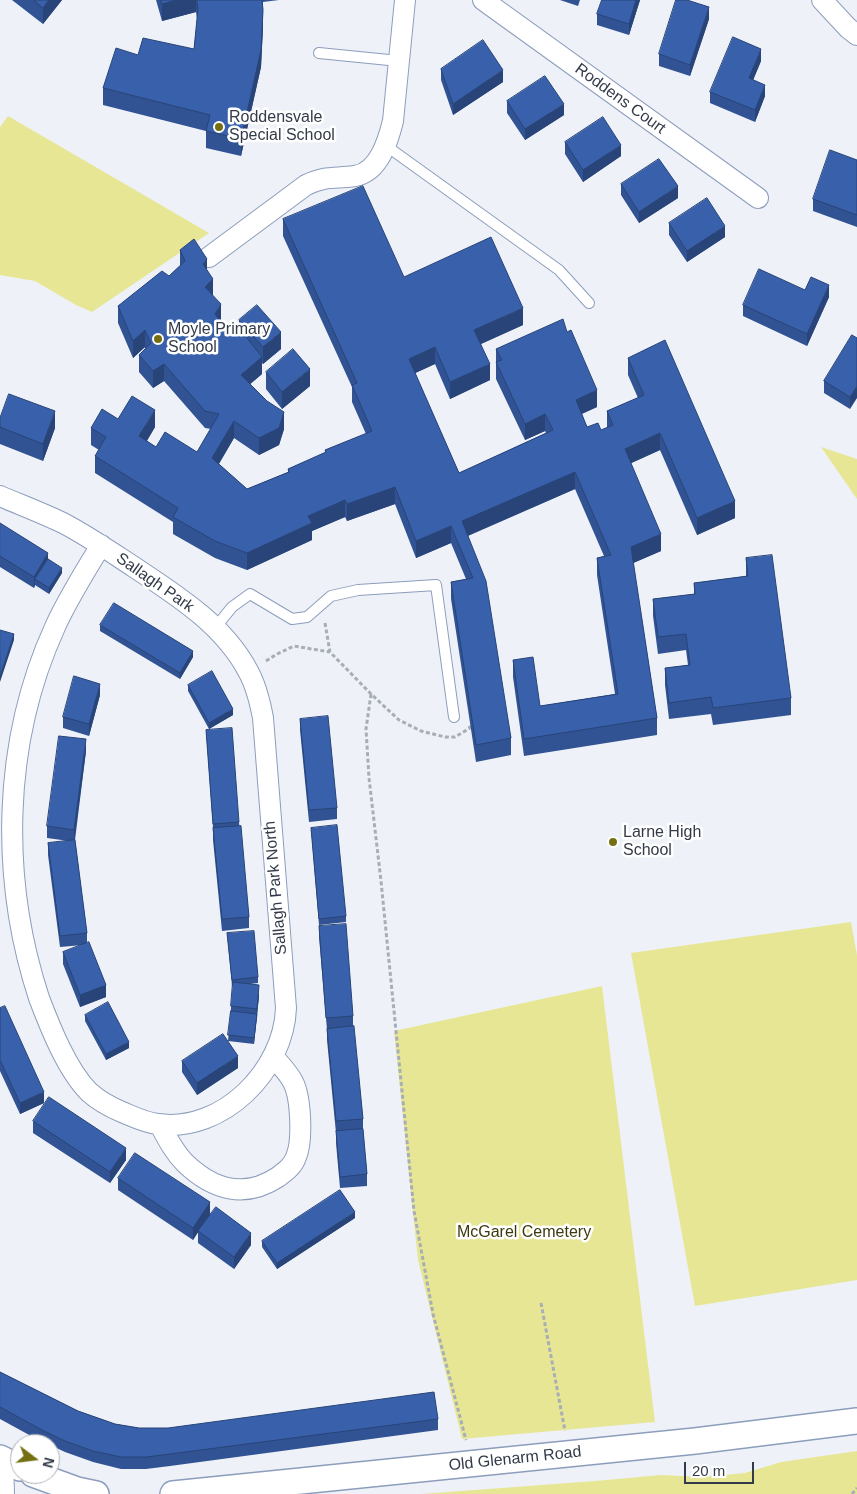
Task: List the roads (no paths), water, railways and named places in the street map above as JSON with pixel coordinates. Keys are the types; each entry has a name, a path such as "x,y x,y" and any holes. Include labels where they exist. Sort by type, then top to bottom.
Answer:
{"street":[{"path":"209,257 306,185 325,178 358,176 374,165 385,145 395,112 405,0"},
{"name":"Roddens Court","path":"483,0 758,198"},
{"path":"822,0 857,35"},
{"name":"Sallagh Park","path":"0,496 63,524 101,545 179,597 215,628 239,656 249,672 258,695 262,718"},
{"path":"101,545 70,595 54,628 29,697 19,737 13,772 10,809 12,875 24,955 49,1024 64,1056 82,1083 99,1100 138,1119 160,1125 189,1122 228,1108 254,1084 274,1057 285,1070 294,1086 298,1105 300,1146 294,1162 274,1180 256,1188 230,1189 200,1175 185,1163 172,1146 160,1125"},
{"name":"Sallagh Park North","path":"262,718 286,1008 284,1030 274,1057"},
{"name":"Old Glenarm Road","path":"173,1494 695,1441 857,1421"},
{"path":"4,1494 8,1462"},
{"path":"60,1484 96,1494"}],"lane":[{"path":"319,53 399,61"},
{"path":"385,145 559,270 589,302"},
{"path":"215,628 232,607 250,594 292,619 307,617 331,596 358,590 436,585 454,718"}],"place":[{"name":"Roddensvale Special School","path":"219,127"},
{"name":"Moyle Primary School","path":"158,339"},
{"name":"Larne High School","path":"613,842"}],"park label":[{"name":"McGarel Cemetery","path":"524,1233"}]}
